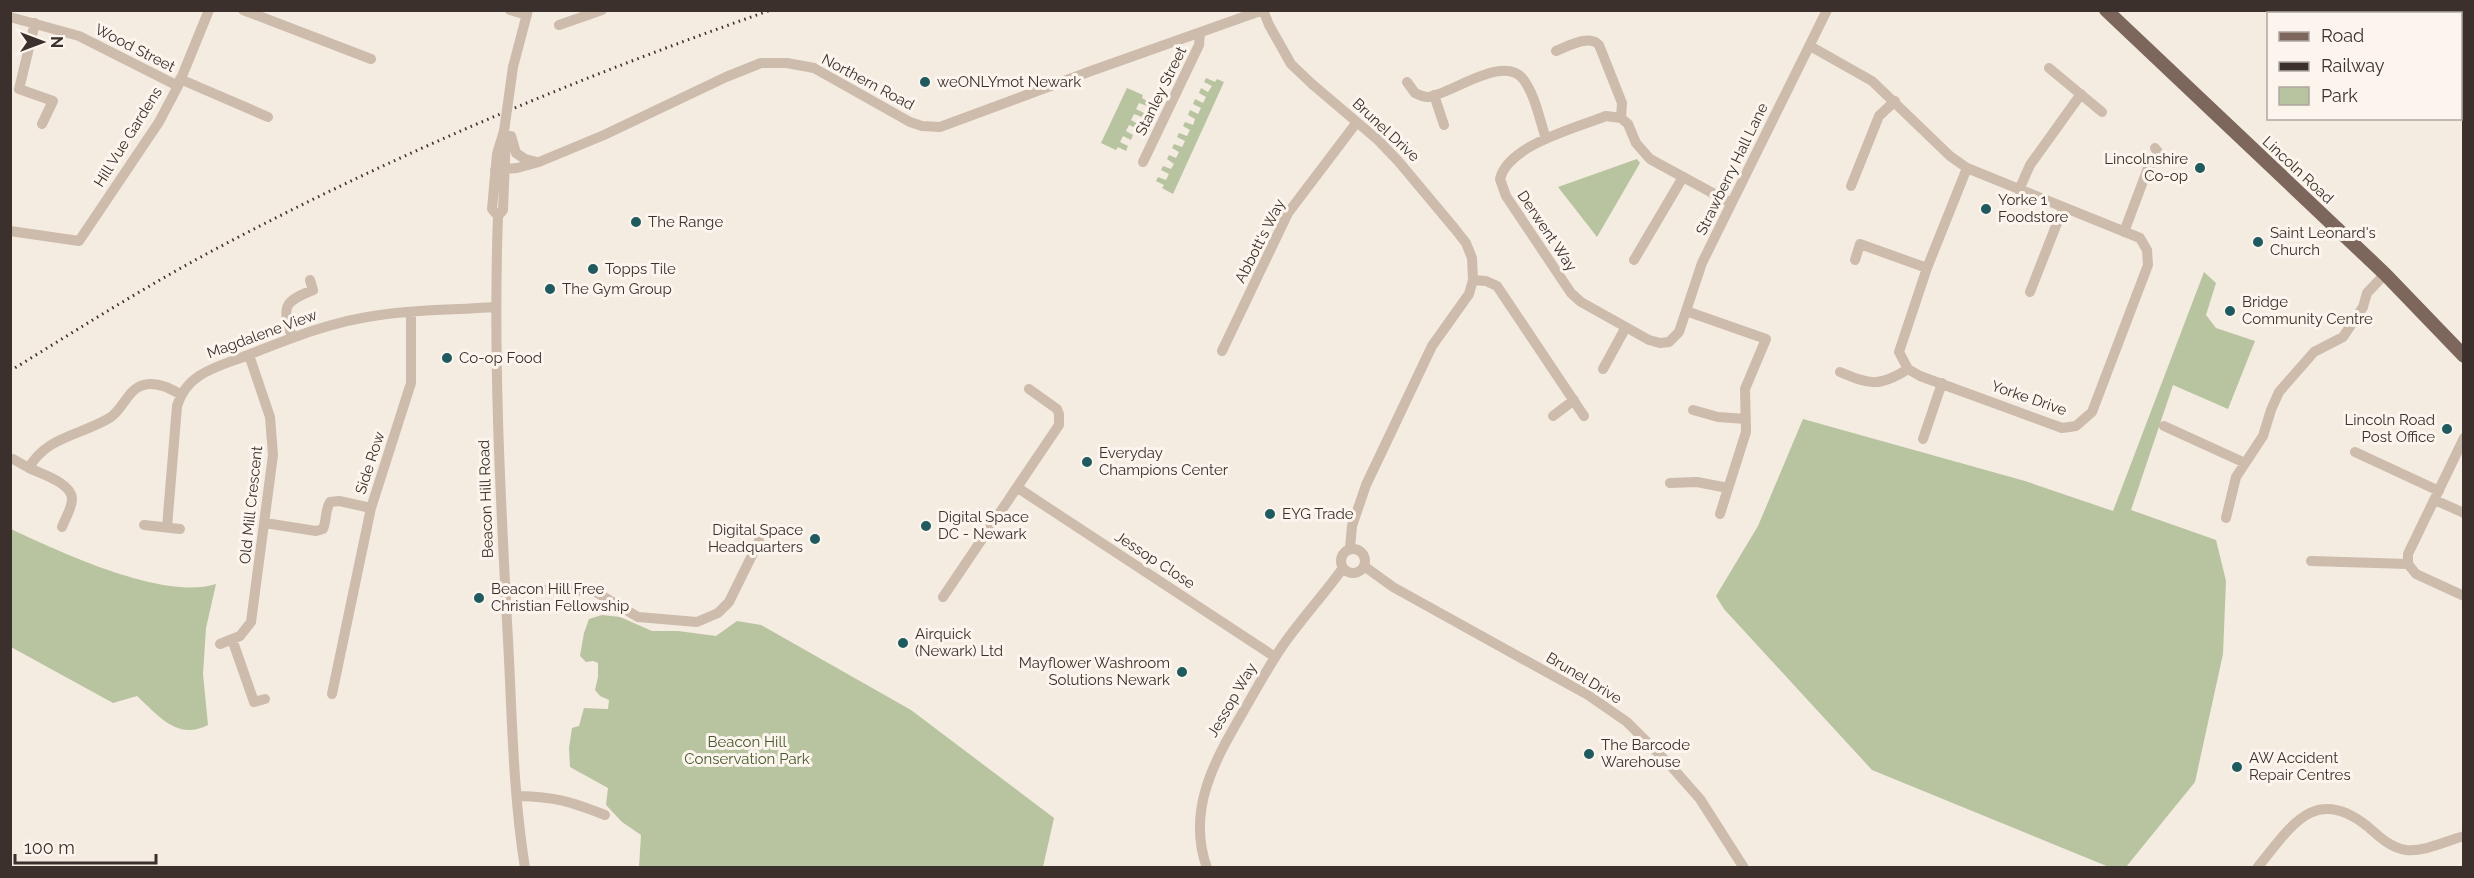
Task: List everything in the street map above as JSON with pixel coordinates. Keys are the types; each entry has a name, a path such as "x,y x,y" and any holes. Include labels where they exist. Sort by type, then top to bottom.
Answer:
{"main road":[{"name":"Lincoln Road","path":"2106,10 2385,274 2463,356"}],"street":[{"name":"Hill Vue Gardens","path":"10,231 79,242 159,122 179,82 209,10"},
{"path":"243,10 371,59"},
{"path":"501,170 507,132 508,96 513,67 528,13 510,10"},
{"path":"559,25 602,10"},
{"name":"Northern Road","path":"501,170 539,162 604,135 726,77 761,63 787,63 814,68 909,122 934,128 957,122 1263,10"},
{"name":"Brunel Drive","path":"1263,10 1291,64 1378,140 1412,176 1460,236 1472,258 1473,280"},
{"name":"Strawberry Hall Lane","path":"1669,342 1679,332 1702,262 1827,10"},
{"name":"Wood Street","path":"10,17 79,36 179,82 268,117"},
{"path":"35,23 19,89 52,101 42,124"},
{"name":"Stanley Street","path":"1143,162 1199,45 1200,33"},
{"path":"1556,51 1588,39 1595,40 1622,103 1621,118 1628,124 1636,143 1650,159 1731,203"},
{"name":"Yorke Drive","path":"1810,46 1872,81 1895,101 1936,144 1966,168 2140,238 2147,250 2148,265 2092,412 2076,426 2062,428 1920,376 1908,369"},
{"path":"2049,68 2102,112"},
{"path":"1407,82 1411,90 1424,97 1496,72 1514,73 1524,80 1546,139"},
{"path":"2019,190 2030,165 2081,94"},
{"path":"1434,95 1444,125"},
{"path":"1851,186 1880,116 1895,101"},
{"name":"Derwent Way","path":"1621,118 1606,116 1526,149 1508,162 1500,179 1503,190 1571,293 1581,302 1649,340 1660,343 1669,342"},
{"name":"Abbott's Way","path":"1222,351 1288,213 1357,122"},
{"path":"507,132 516,153 525,159 539,162"},
{"path":"2124,232 2148,168 2158,152 2155,148"},
{"path":"1840,372 1860,381 1876,384 1891,380 1908,369 1899,352 1927,268 1966,168"},
{"name":"Beacon Hill Road","path":"501,170 503,210 498,216 495,307 506,589 518,796 525,867"},
{"path":"1634,260 1683,177"},
{"path":"2030,292 2063,208"},
{"path":"1855,260 1860,244 1927,268"},
{"path":"2226,518 2236,477 2263,436 2279,392 2314,352 2343,337 2363,307 2367,293 2385,274"},
{"path":"292,337 285,315 286,307 292,298 313,290 310,280"},
{"path":"1350,549 1358,550 1363,554 1364,566 1358,572 1352,573 1343,568 1341,557 1350,549 1352,526 1366,484 1432,346 1465,302 1473,280 1486,281 1497,286 1584,416"},
{"name":"Magdalene View","path":"180,394 190,381 203,372 292,337 328,326 380,315 495,307"},
{"path":"1686,311 1766,339 1745,389 1746,432 1720,513"},
{"name":"Side Row","path":"332,694 343,620 371,508 411,383 411,312"},
{"path":"1603,369 1626,327"},
{"name":"Old Mill Crescent","path":"220,644 240,636 252,622 273,455 273,435 265,400 249,355"},
{"path":"29,468 45,447 113,415 138,387 150,384 167,387 180,394 175,420 167,527"},
{"path":"1923,439 1942,384"},
{"path":"943,597 1053,437 1060,419 1056,409 1029,389"},
{"path":"1553,416 1574,400"},
{"path":"1693,410 1718,417 1746,419"},
{"path":"2164,426 2245,463"},
{"path":"2463,438 2408,554 2408,564 2416,574 2463,596"},
{"path":"2355,452 2437,495 2463,513"},
{"path":"13,459 71,492 72,499 62,527"},
{"path":"1670,483 1697,482 1728,488"},
{"name":"Jessop Close","path":"1018,488 1275,657"},
{"path":"265,523 316,531 323,529 327,520 326,508 330,502 339,501 371,508"},
{"path":"144,525 180,529"},
{"path":"506,589 594,591 638,617 697,622 718,613 729,602 759,541"},
{"path":"2311,561 2408,564"},
{"name":"Brunel Drive","path":"1364,566 1394,587 1588,695 1627,722 1700,799 1744,867"},
{"name":"Jessop Way","path":"1207,867 1202,850 1200,825 1210,772 1275,657 1343,568"},
{"path":"232,639 254,702 265,699"},
{"path":"518,796 550,797 569,801 605,815"},
{"path":"2258,867 2293,824 2306,813 2314,811 2332,810 2346,814 2364,824 2384,841 2404,849 2420,849 2463,836"}],"green space":[{"path":"1206,78 1215,82 1217,79 1224,82 1173,194 1162,188 1164,185 1156,181 1158,177 1166,180 1169,174 1161,170 1163,166 1171,169 1174,164 1167,159 1169,155 1176,158 1179,152 1172,148 1174,144 1182,147 1185,141 1177,137 1179,133 1187,136 1190,130 1183,126 1185,122 1193,125 1195,119 1188,115 1190,110 1198,114 1201,108 1193,104 1195,99 1203,103 1206,97 1199,93 1201,88 1208,92 1212,86 1204,82"},
{"path":"1127,88 1143,95 1142,98 1149,102 1147,106 1139,103 1136,109 1144,113 1142,117 1134,114 1131,120 1138,124 1136,128 1129,125 1126,131 1133,135 1131,140 1123,136 1120,142 1128,146 1126,151 1118,147 1116,150 1101,143"},
{"path":"1637,159 1640,163 1597,237 1558,187"},
{"path":"2204,272 2216,283 2206,315 2216,328 2255,341 2228,409 2173,385 2131,510 2216,540 2226,581 2223,654 2195,782 2126,867 2109,867 1872,770 1724,609 1716,596 1758,526 1803,419 2025,481 2113,511"},
{"path":"11,529 112,572 141,580 169,586 194,587 216,584 206,628 203,674 208,725 187,730 177,728 161,718 137,696 113,703 11,647"},
{"name":"Beacon Hill Conservation Park","path":"602,615 620,617 652,631 678,631 716,636 737,621 761,625 911,710 1054,818 1043,867 639,867 641,835 622,822 606,805 608,788 570,767 569,748 572,728 579,726 584,708 608,709 609,700 600,696 595,690 598,663 586,662 580,656 589,619"}],"railway":[{"path":"10,371 173,272 361,176 564,88 771,10"}],"place":[{"name":"weONLYmot Newark","path":"925,82"},
{"name":"Lincolnshire Co-op","path":"2200,168"},
{"name":"Yorke 1 Foodstore","path":"1986,209"},
{"name":"The Range","path":"636,222"},
{"name":"Saint Leonard's Church","path":"2258,242"},
{"name":"Topps Tile","path":"593,269"},
{"name":"The Gym Group","path":"550,289"},
{"name":"Bridge Community Centre","path":"2230,311"},
{"name":"Co-op Food","path":"447,358"},
{"name":"Lincoln Road Post Office","path":"2447,429"},
{"name":"Everyday Champions Center","path":"1087,462"},
{"name":"EYG Trade","path":"1270,514"},
{"name":"Digital Space DC - Newark","path":"926,526"},
{"name":"Digital Space Headquarters","path":"815,539"},
{"name":"Beacon Hill Free Christian Fellowship","path":"479,598"},
{"name":"Airquick (Newark) Ltd","path":"903,643"},
{"name":"Mayflower Washroom Solutions Newark","path":"1182,672"},
{"name":"The Barcode Warehouse","path":"1589,754"},
{"name":"AW Accident Repair Centres","path":"2237,767"}]}
